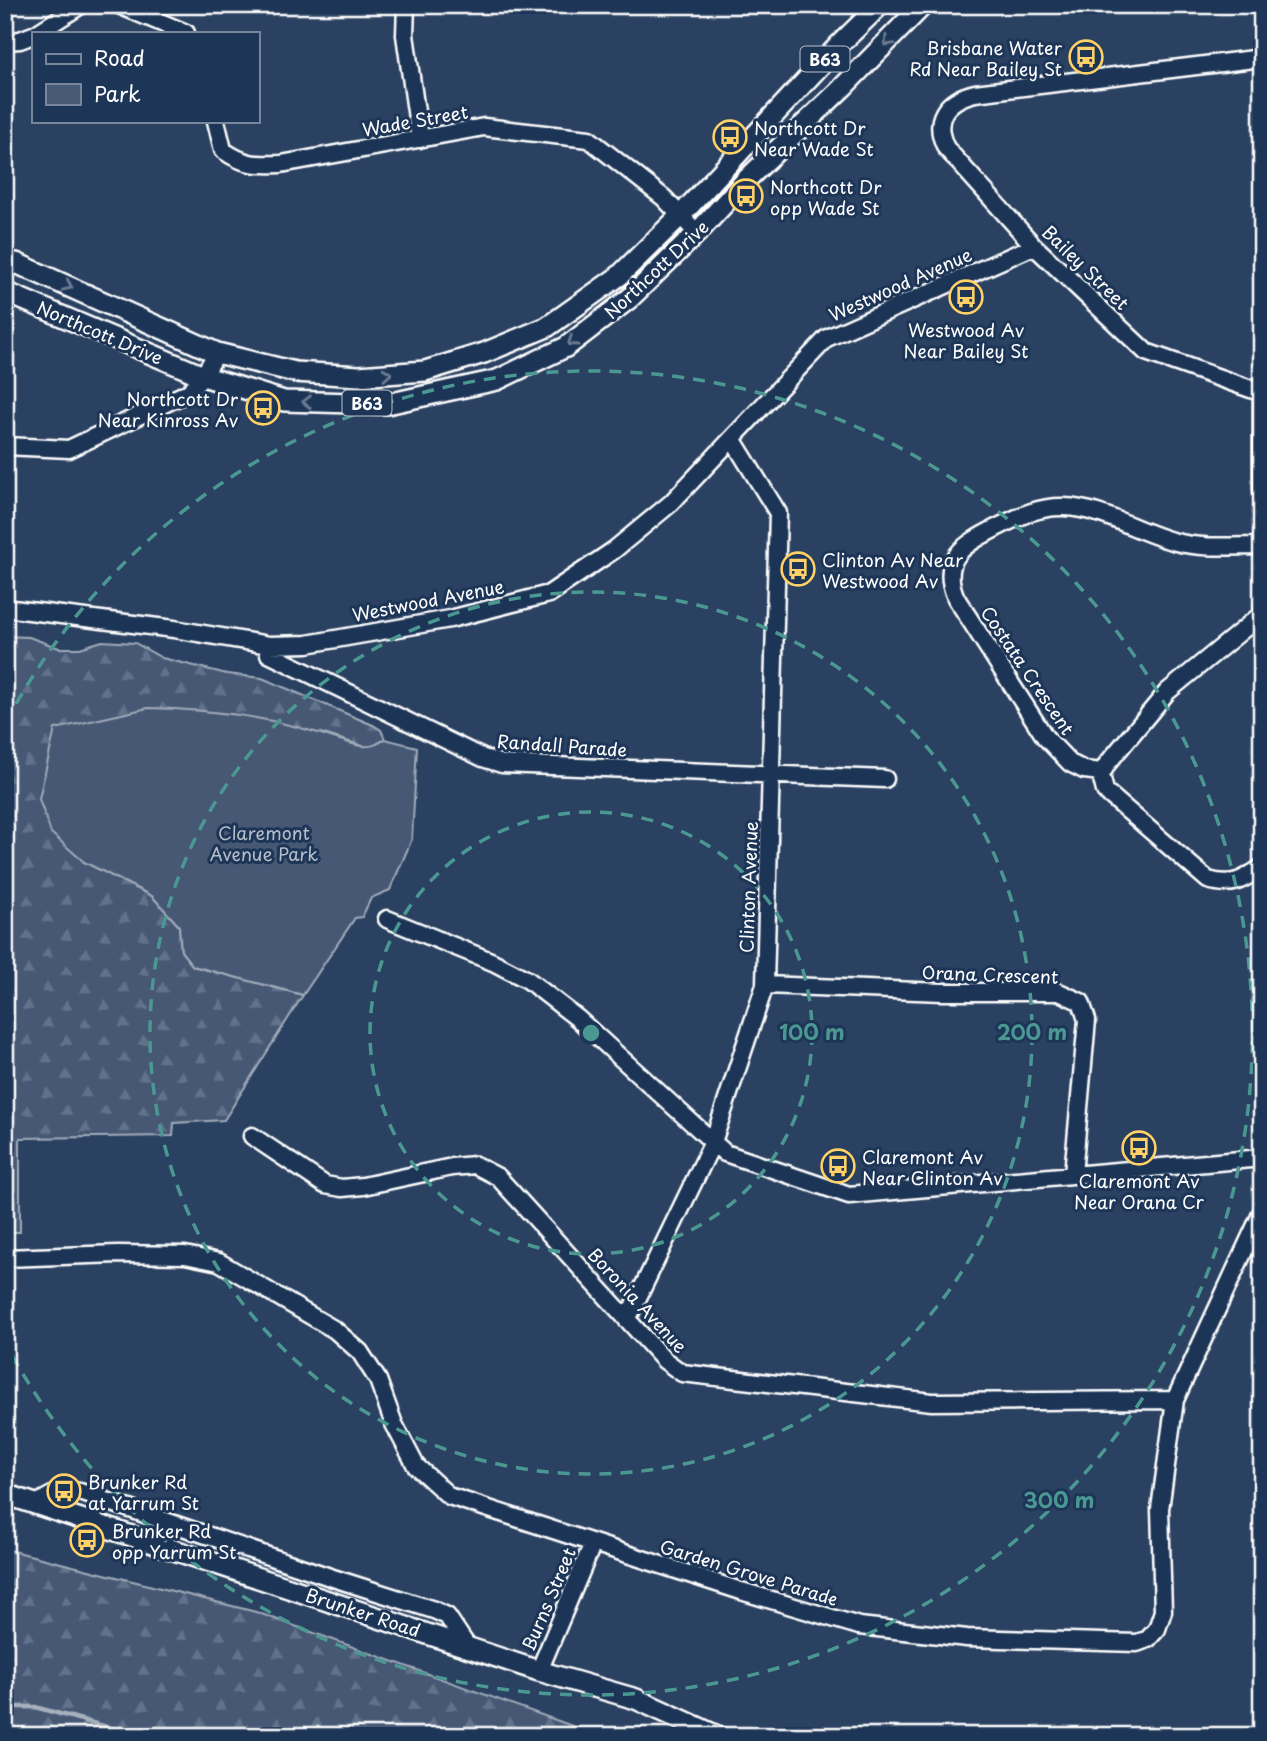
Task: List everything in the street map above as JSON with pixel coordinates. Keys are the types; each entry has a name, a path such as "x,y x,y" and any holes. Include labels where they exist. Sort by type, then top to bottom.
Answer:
{"main road":[{"name":"Northcott Drive","path":"5,261 217,353 295,372 359,376 425,371 449,364 547,327 619,276 681,215 840,44 880,5"},
{"name":"Northcott Drive","path":"5,292 203,376 285,401 387,404 497,380 566,347 630,298 923,5"},
{"name":"Brunker Road","path":"5,1494 539,1671 636,1699 717,1736"}],"street":[{"path":"38,32 82,5"},
{"path":"119,5 184,32"},
{"path":"407,5 405,35 420,139"},
{"path":"5,41 20,40 32,35"},
{"name":"Bailey Street","path":"1262,58 975,93 961,98 946,109 940,122 940,136 946,148 1034,246 1146,352 1262,393"},
{"name":"Wade Street","path":"216,122 223,149 238,160 254,165 281,164 484,127 589,139 664,198 697,233"},
{"name":"Westwood Avenue","path":"5,608 174,629 269,645 307,644 450,619 548,594 614,550 671,503 827,338 1034,246"},
{"path":"5,446 69,449 189,392 217,353"},
{"path":"1262,393 1262,490"},
{"name":"Clinton Avenue","path":"627,1320 713,1142 765,985 778,513 733,440"},
{"name":"Costata Crescent","path":"1101,772 1084,770 1070,763 1045,737 957,598 950,576 954,559 966,544 1023,515 1041,508 1064,507 1087,510 1179,543 1262,546"},
{"path":"1262,614 1167,692 1101,772 1105,791 1208,880 1227,885 1239,882 1262,867"},
{"name":"Randall Parade","path":"269,645 269,654 317,679 483,758 502,764 885,779"},
{"path":"387,919 493,962 528,980 577,1018 725,1153 849,1195 1262,1158"},
{"name":"Orana Crescent","path":"765,985 942,992 1059,992 1081,1002 1087,1020 1073,1174"},
{"name":"Boronia Avenue","path":"253,1136 326,1185 342,1188 475,1165 498,1177 664,1360 682,1373 932,1402 1175,1400"},
{"name":"Garden Grove Parade","path":"5,1258 186,1255 219,1262 335,1330 359,1352 378,1380 394,1424 416,1466 449,1496 741,1591 859,1626 967,1638 1137,1643 1148,1639 1157,1629 1163,1611 1160,1509 1175,1400 1262,1212"},
{"name":"Burns Street","path":"539,1671 593,1543"}],"green space":[{"path":"5,636 29,637 59,648 80,648 102,641 135,643 162,658 227,674 262,678 373,725 381,730 385,739 369,748 321,733 84,862 152,896 179,926 181,951 193,966 303,995 224,1120 174,1123 173,1136 20,1138 20,1232 5,1232"},
{"name":"Claremont Avenue Park","path":"148,708 268,720 358,745 374,745 385,739 417,747 412,839 390,890 371,898 362,917 355,918 303,995 193,966 181,951 179,926 152,896 84,862 51,833 39,799 55,729"},
{"path":"5,1549 256,1612 600,1736 5,1736"}],"waterway":[{"path":"8,1707 35,1707 139,1736"}],"place":[{"name":"Brisbane Water Rd Near Bailey St","path":"1086,57"},
{"name":"Northcott Dr Near Wade St","path":"730,137"},
{"name":"Northcott Dr opp Wade St","path":"746,196"},
{"name":"Westwood Av Near Bailey St","path":"966,297"},
{"name":"Northcott Dr Near Kinross Av","path":"263,408"},
{"name":"Clinton Av Near Westwood Av","path":"798,569"},
{"name":"Claremont Av Near Orana Cr","path":"1139,1148"},
{"name":"Claremont Av Near Clinton Av","path":"838,1166"},
{"name":"Brunker Rd at Yarrum St","path":"64,1491"},
{"name":"Brunker Rd opp Yarrum St","path":"87,1540"}]}
